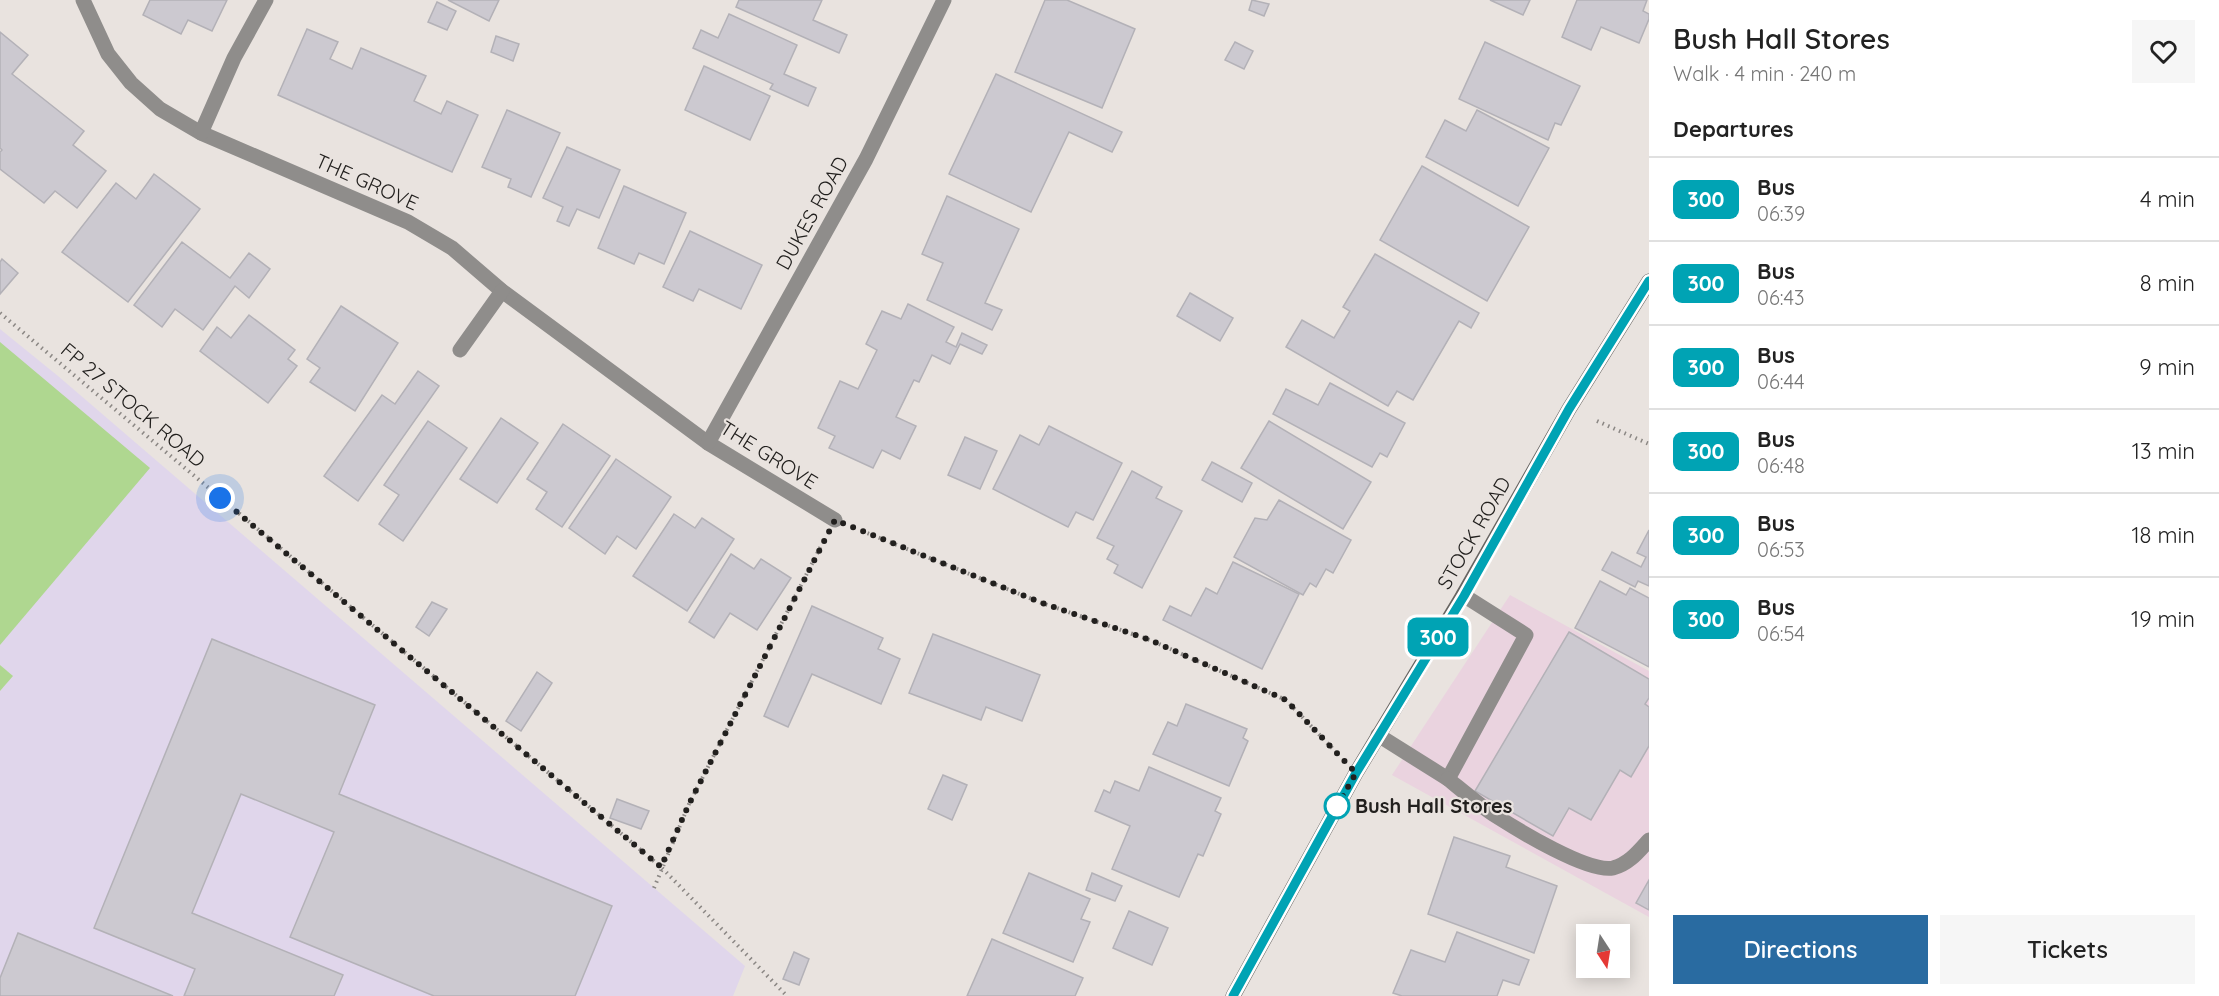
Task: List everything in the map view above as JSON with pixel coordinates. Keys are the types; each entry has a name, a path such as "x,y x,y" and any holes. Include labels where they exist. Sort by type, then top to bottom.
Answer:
{"main road":[{"name":"STOCK ROAD","path":"1233,996 1378,735 1464,596 1569,409 1649,281"}],"street":[{"name":"THE GROVE","path":"83,0 108,54 131,83 160,109 201,133 408,222 452,248 502,291 708,443 835,520"},
{"path":"201,133 234,58 266,0"},
{"name":"DUKES ROAD","path":"708,443 866,159 944,0"},
{"path":"460,350 502,291"},
{"path":"1448,779 1526,635 1464,596"},
{"path":"1378,735 1448,779 1497,816 1571,857 1596,867 1612,868 1629,861 1649,840"}],"path":[{"name":"FP 27 STOCK ROAD","path":"0,313 661,867 787,996"},
{"path":"1569,409 1649,444"},
{"path":"654,888 689,804 835,520 1042,603 1150,640 1286,700 1356,773"}],"shaded area":[{"path":"0,329 58,376 745,966 733,996 0,996"},
{"path":"1510,595 1649,671 1649,917 1392,775"}],"green space":[{"path":"0,342 150,468 0,645"},
{"path":"0,665 13,676 0,691"}],"building":[{"path":"150,0 227,0 212,31 188,20 181,34 143,15"},
{"path":"448,0 499,0 489,21"},
{"path":"739,0 822,0 813,20 847,35 839,53 736,7"},
{"path":"1045,0 1067,0 1135,29 1102,108 1015,72"},
{"path":"1252,0 1269,4 1264,16 1249,10"},
{"path":"1490,0 1530,0 1523,15"},
{"path":"1577,0 1647,0 1643,11 1649,14 1649,19 1639,43 1601,27 1591,50 1562,37"},
{"path":"437,2 456,11 447,30 428,22"},
{"path":"729,14 797,45 784,74 816,88 808,106 770,89 773,84 693,48 701,30 718,38"},
{"path":"307,29 338,42 330,59 352,69 361,48 426,76 414,101 441,114 447,101 478,115 452,172 278,95"},
{"path":"0,32 28,55 12,74 84,131 73,145 106,171 77,208 55,191 44,203 0,169 2,150 0,148"},
{"path":"496,36 519,44 513,61 491,52"},
{"path":"1235,42 1253,51 1244,69 1225,60"},
{"path":"1485,42 1580,86 1561,125 1555,123 1548,140 1459,99"},
{"path":"704,66 770,96 750,140 685,110"},
{"path":"996,74 1122,132 1112,152 1069,132 1031,212 949,174"},
{"path":"507,110 560,133 531,197 508,187 511,179 482,167"},
{"path":"1477,110 1549,148 1518,206 1426,157 1445,120 1466,131"},
{"path":"567,147 620,170 599,218 577,209 569,226 557,221 563,207 543,198"},
{"path":"1422,166 1529,227 1487,301 1380,240"},
{"path":"154,174 200,209 128,302 62,252 116,183 136,199"},
{"path":"624,186 686,213 664,264 639,253 634,264 598,248"},
{"path":"947,196 1019,229 985,303 1002,310 992,330 927,300 943,263 922,254"},
{"path":"690,231 762,265 741,309 699,289 693,301 663,287"},
{"path":"182,242 230,278 249,253 270,269 249,298 235,286 203,330 175,309 162,327 134,305"},
{"path":"1375,254 1479,313 1471,328 1459,321 1413,400 1397,391 1388,406 1286,347 1302,320 1334,338 1350,311 1343,307"},
{"path":"2,259 18,273 0,294 0,262"},
{"path":"1190,293 1233,318 1220,341 1177,316"},
{"path":"908,304 954,327 946,342 956,347 962,333 987,345 982,354 960,344 950,364 932,355 919,382 914,380 896,417 916,426 900,459 882,450 873,468 829,448 835,436 818,428 840,381 858,389 877,350 866,344 882,311 901,319"},
{"path":"341,306 398,343 355,411 310,382 320,368 307,359"},
{"path":"249,315 295,350 288,359 297,366 268,403 200,351 217,327 231,338"},
{"path":"418,371 439,386 358,501 324,476 382,395 395,404"},
{"path":"1330,383 1405,423 1387,457 1380,453 1372,467 1273,414 1286,389 1318,405"},
{"path":"501,418 538,443 497,503 460,479"},
{"path":"428,421 467,448 403,541 379,524 399,495 384,485"},
{"path":"1269,421 1371,482 1343,529 1241,468"},
{"path":"563,424 610,456 562,527 536,509 547,492 527,479"},
{"path":"1049,426 1122,463 1093,520 1076,512 1068,527 993,489 1020,435 1039,445"},
{"path":"965,437 997,451 980,489 948,475"},
{"path":"616,459 671,497 636,549 617,536 605,554 569,528"},
{"path":"1212,462 1252,483 1242,502 1202,480"},
{"path":"1132,471 1162,487 1156,498 1182,511 1142,588 1114,573 1118,565 1107,559 1114,546 1097,538"},
{"path":"1279,500 1351,540 1333,573 1326,569 1316,587 1310,583 1303,595 1234,557 1255,518 1267,520"},
{"path":"674,514 695,528 702,518 734,539 687,611 633,576"},
{"path":"1649,530 1649,586 1638,581 1635,587 1602,570 1612,552 1641,567 1646,557 1637,553"},
{"path":"731,554 754,569 761,559 791,578 757,630 730,613 714,638 689,622"},
{"path":"1233,562 1299,594 1262,669 1163,620 1170,606 1191,616 1206,588 1217,594"},
{"path":"1600,581 1626,595 1630,588 1649,598 1649,667 1575,628"},
{"path":"432,602 447,609 429,636 416,627"},
{"path":"812,606 883,638 878,649 900,659 881,704 812,674 788,727 764,716"},
{"path":"1569,632 1649,679 1649,698 1645,704 1649,707 1649,746 1631,777 1620,770 1591,820 1569,808 1553,836 1475,791"},
{"path":"933,634 1040,675 1022,721 986,707 981,720 909,693"},
{"path":"212,639 375,705 339,794 612,906 575,996 434,996 290,937 334,832 241,794 192,913 343,975 334,996 184,996 195,969 94,928"},
{"path":"537,672 552,683 521,731 506,721"},
{"path":"1186,704 1247,729 1243,738 1248,741 1229,786 1153,754 1168,722 1177,726"},
{"path":"1149,767 1221,798 1215,811 1221,814 1203,856 1198,854 1179,897 1112,869 1130,826 1095,811 1104,790 1110,793 1115,781 1139,791"},
{"path":"943,775 967,785 952,820 928,809"},
{"path":"617,799 649,811 641,829 610,818"},
{"path":"1454,837 1510,856 1506,867 1557,886 1534,953 1428,914"},
{"path":"1029,873 1090,899 1081,919 1090,922 1073,962 1003,933"},
{"path":"1092,873 1122,886 1115,901 1086,890"},
{"path":"1649,880 1649,910 1636,903"},
{"path":"1129,911 1168,928 1152,965 1113,948"},
{"path":"1457,932 1529,960 1519,985 1503,980 1497,996 1402,996 1393,993 1411,950 1445,962"},
{"path":"18,933 173,996 0,996 0,978"},
{"path":"992,939 1083,978 1075,996 967,996"},
{"path":"794,952 809,959 799,985 783,979"}],"bus line":[{"name":"300","path":"1233,996 1356,773 1464,596 1569,409 1649,281"}],"place":[{"name":"Bush Hall Stores","path":"1337,806"}],"route":[{"path":"220,498 661,867 689,804 835,520 1042,603 1150,640 1286,700 1356,773 1333,813 1337,806"}]}
